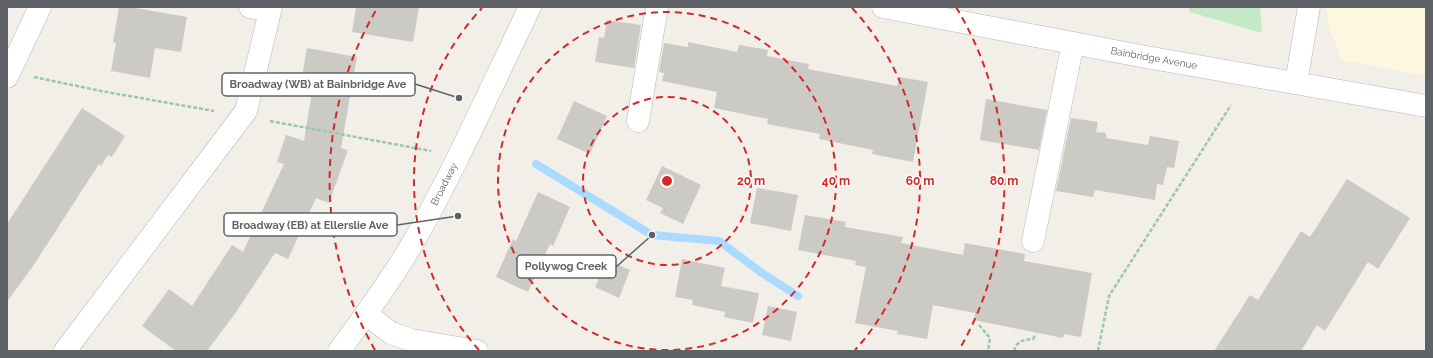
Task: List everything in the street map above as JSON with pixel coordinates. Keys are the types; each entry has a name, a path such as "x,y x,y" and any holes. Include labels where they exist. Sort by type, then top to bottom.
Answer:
{"street":[{"path":"7,77 40,7"},
{"name":"Broadway","path":"339,351 366,314 413,242 441,191 530,7"},
{"path":"638,121 657,7"},
{"name":"Bainbridge Avenue","path":"883,7 1073,43 1426,106"},
{"path":"1296,83 1309,7"},
{"path":"65,351 246,111 263,8"},
{"path":"1033,241 1073,43"},
{"path":"366,314 391,333 411,340 476,351"}],"path":[{"path":"1098,351 1109,296 1231,105"},
{"path":"979,325 990,338 988,351"},
{"path":"1014,351 1016,345 1021,340 1032,339 1036,334"}],"shaded area":[{"path":"1326,7 1426,7 1426,76 1342,60 1329,28"}],"green space":[{"path":"1189,7 1260,7 1262,33 1190,12"}],"building":[{"path":"119,7 130,7 187,17 181,52 155,48 150,78 111,71 116,43 113,42"},
{"path":"356,7 419,7 413,42 352,32"},
{"path":"607,20 641,25 634,68 595,62 599,37 604,38"},
{"path":"688,42 737,52 739,45 768,50 767,56 809,64 808,69 897,86 899,77 928,82 913,162 872,154 873,150 819,139 820,134 767,124 768,119 714,108 717,92 662,81 664,73 659,72 664,43 688,47"},
{"path":"307,48 357,57 341,148 348,150 329,203 316,198 288,259 275,253 234,315 207,351 176,351 142,326 169,289 192,306 232,245 243,252 284,164 277,162 286,135 304,141 312,91 300,88"},
{"path":"986,99 1047,110 1039,150 980,140"},
{"path":"574,101 607,116 590,154 557,139"},
{"path":"82,108 125,136 112,157 108,155 101,166 99,164 35,263 7,302 7,224"},
{"path":"1071,118 1098,122 1096,132 1106,133 1106,138 1148,145 1150,136 1179,141 1174,168 1167,167 1163,185 1157,184 1155,200 1095,190 1093,197 1056,191"},
{"path":"662,166 701,185 683,224 660,213 663,208 646,200"},
{"path":"1347,179 1410,218 1378,269 1368,262 1325,331 1317,325 1301,351 1214,351 1250,295 1258,300 1301,231 1310,237"},
{"path":"757,188 798,195 791,231 750,223"},
{"path":"538,192 570,207 553,246 550,244 528,292 496,277 513,239 516,241"},
{"path":"805,215 846,222 845,227 903,237 901,243 963,255 965,243 1025,254 1024,261 1092,273 1081,337 1064,334 1063,338 974,320 975,313 933,305 927,339 897,334 898,331 855,323 866,267 855,265 856,261 798,250"},
{"path":"682,259 725,268 721,286 759,293 753,323 724,317 725,312 692,305 693,300 675,297"},
{"path":"607,260 630,270 619,298 595,287"},
{"path":"768,306 797,312 791,341 762,335"}],"waterway":[{"path":"536,164 652,235 719,241 762,273 798,296"}],"place":[{"name":"Broadway (WB) at Bainbridge Ave","path":"459,98"},
{"name":"Broadway (EB) at Ellerslie Ave","path":"458,216"},
{"name":"Pollywog Creek","path":"652,235"}]}
